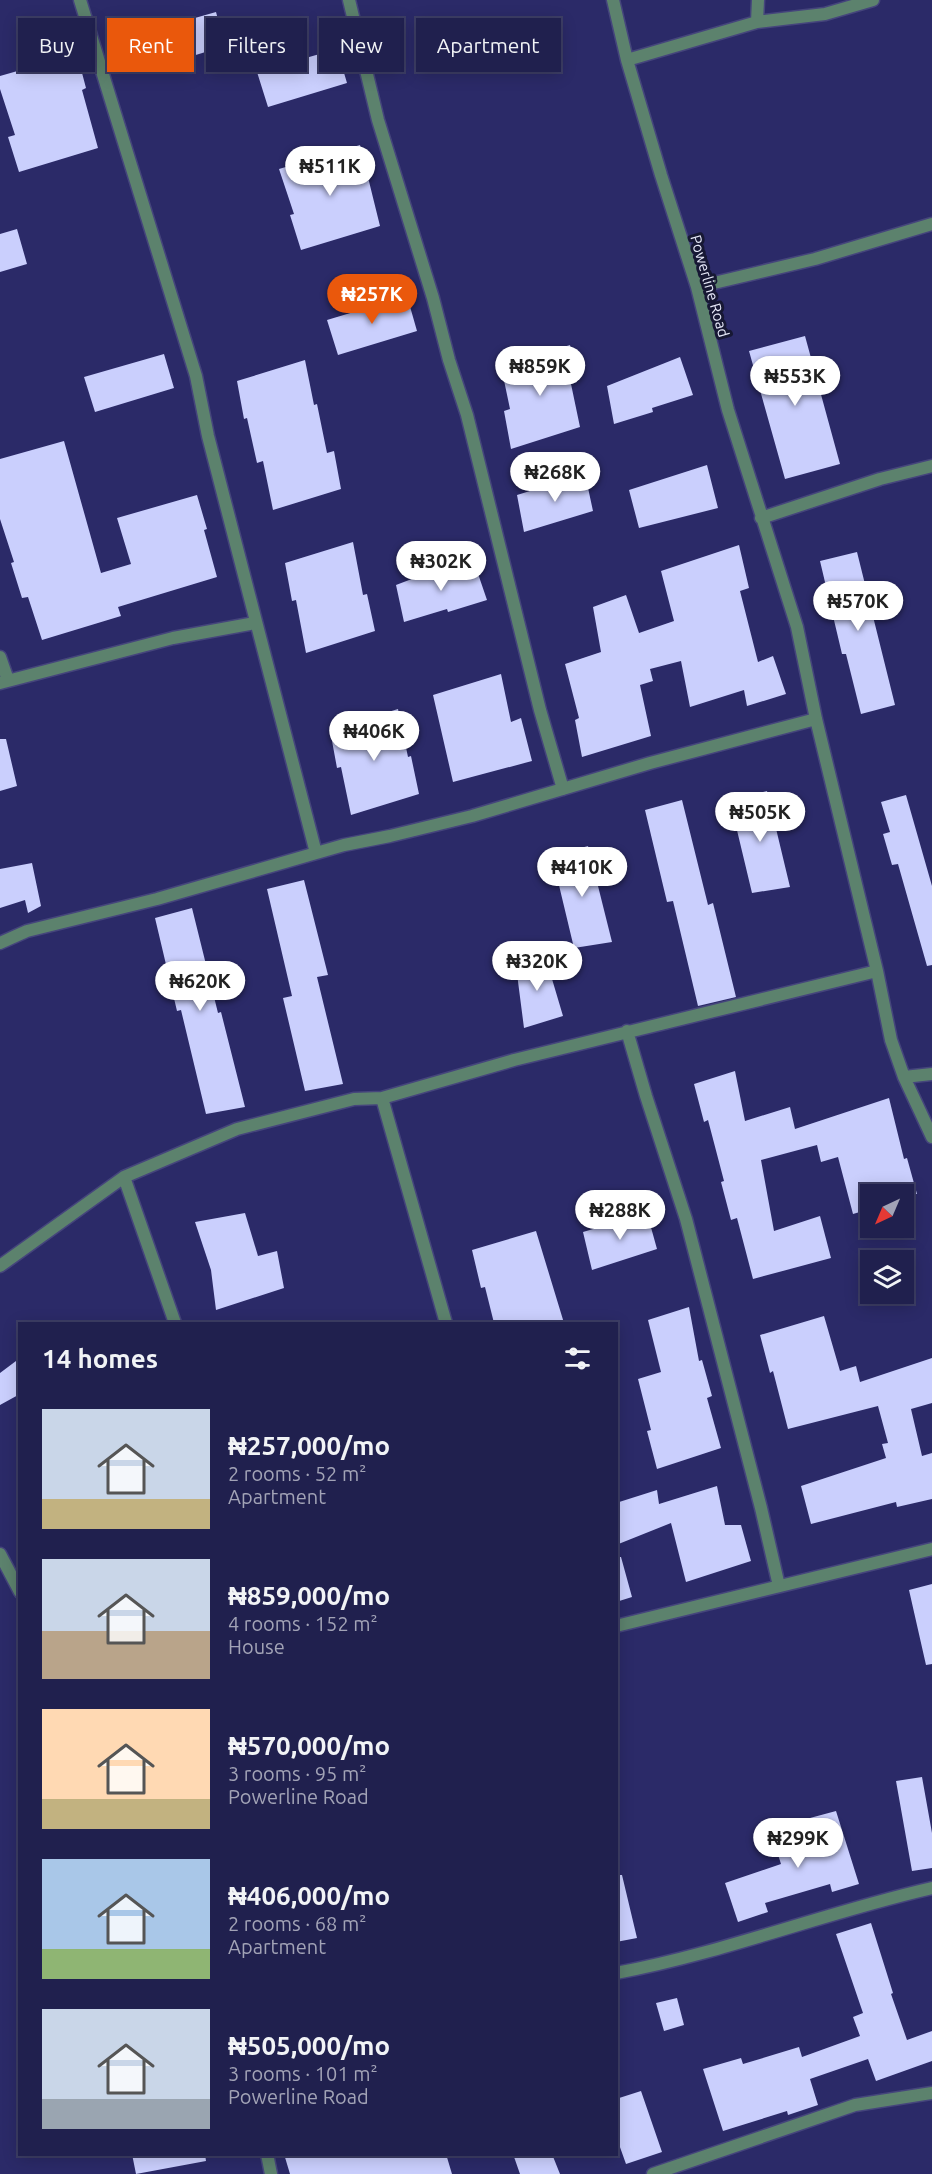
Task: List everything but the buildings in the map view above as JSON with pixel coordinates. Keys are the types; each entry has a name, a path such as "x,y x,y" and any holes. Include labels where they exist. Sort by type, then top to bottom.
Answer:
{"street":[{"path":"80,0 196,376 208,436 255,623 316,853"},
{"path":"349,0 378,120 433,298 448,360 467,415 540,710 563,789"},
{"name":"Powerline Road","path":"613,0 627,60 697,287 728,410 797,627 816,719 877,971 891,1040 904,1077 932,1137"},
{"path":"757,22 758,0"},
{"path":"627,60 757,22 825,14 873,0"},
{"path":"697,287 815,259 932,224"},
{"path":"761,518 880,479 932,466"},
{"path":"0,657 4,681 173,638 255,623"},
{"path":"0,943 27,931 157,899 316,853 472,816 816,719"},
{"path":"0,1266 124,1177 237,1128 354,1099 382,1098 503,1063 627,1031 877,971"},
{"path":"627,1031 662,1149 686,1218 779,1586"},
{"path":"904,1077 932,1074"},
{"path":"382,1098 446,1322"},
{"path":"124,1177 175,1322"},
{"path":"618,1626 932,1549"},
{"path":"0,1554 18,1588"},
{"path":"618,1973 701,1954 890,1897 932,1888"},
{"path":"653,2174 855,2105 932,2093"},
{"path":"267,2156 271,2174"}]}
